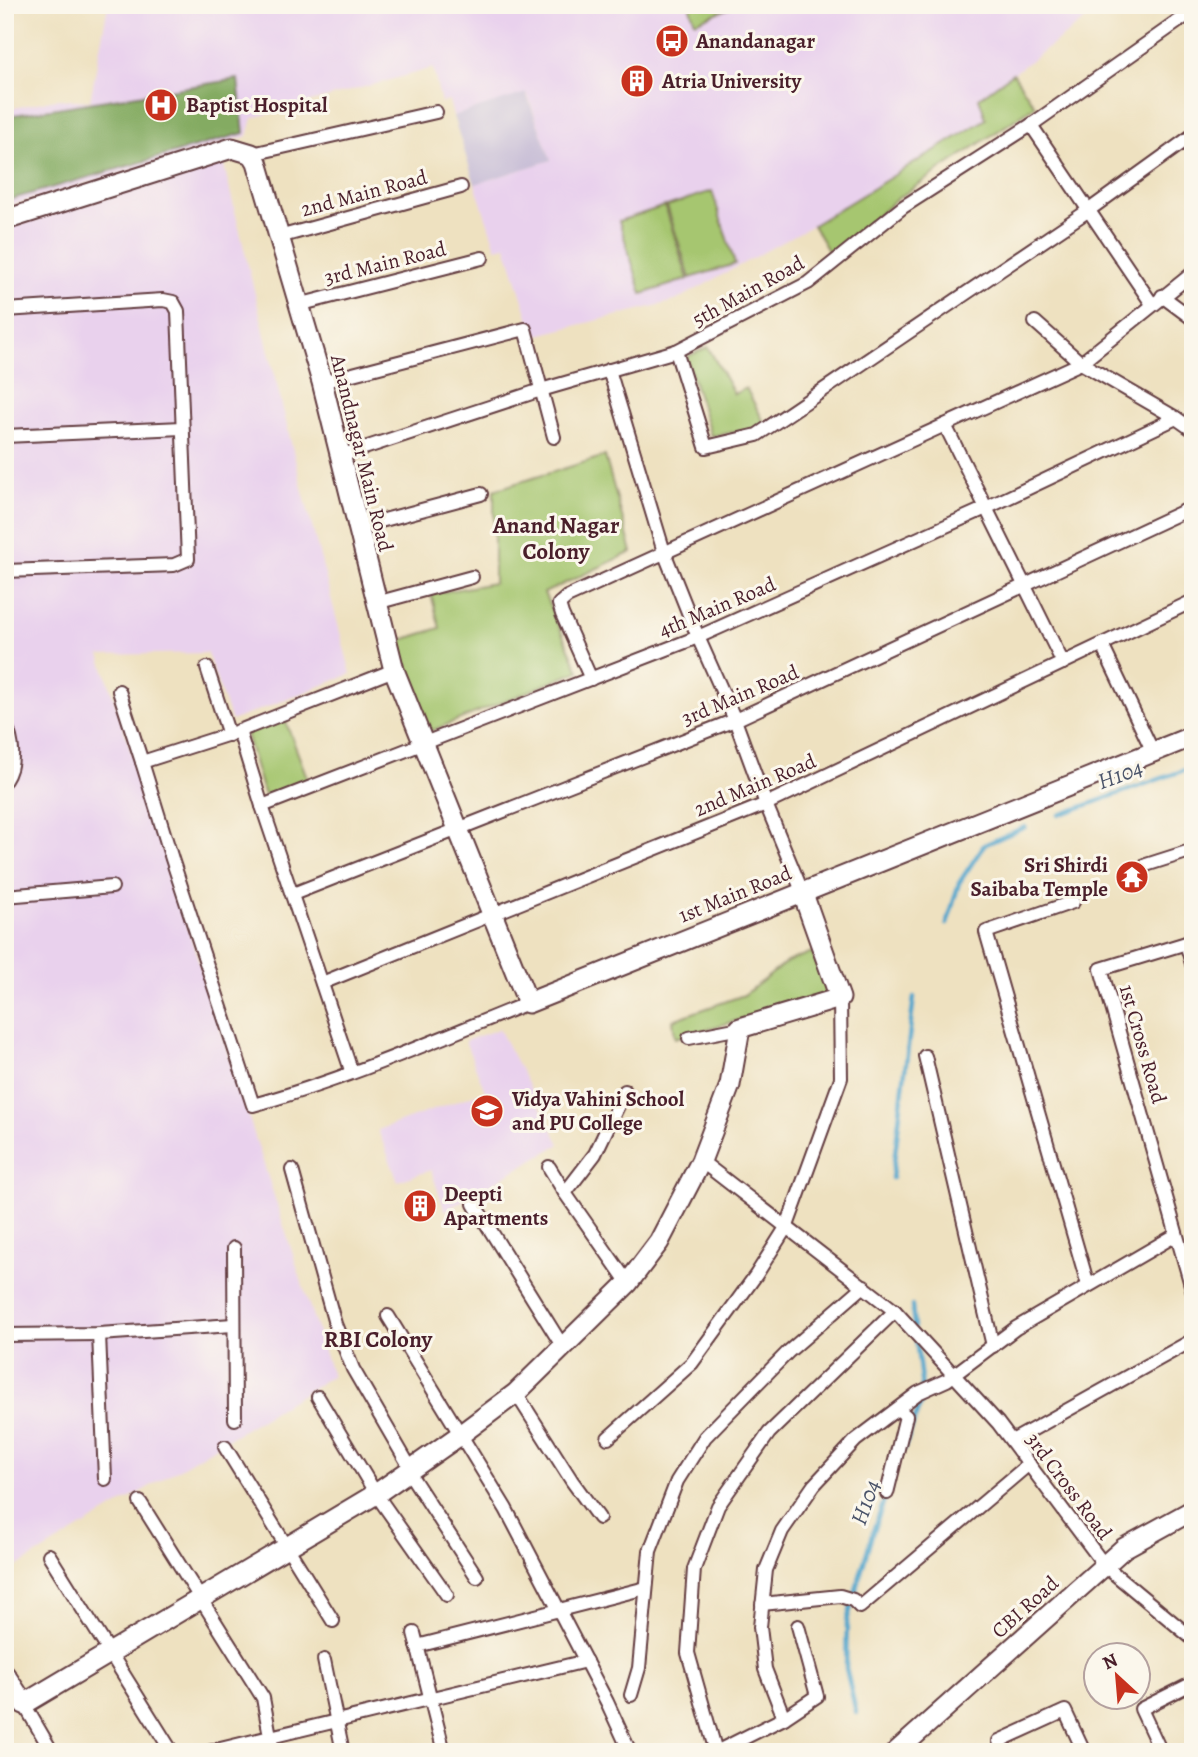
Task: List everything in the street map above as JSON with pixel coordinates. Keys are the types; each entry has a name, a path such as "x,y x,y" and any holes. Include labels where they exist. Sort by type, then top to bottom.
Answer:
{"street":[{"name":"5th Main Road","path":"340,456 541,390 676,351 808,284 903,207 1031,125 1193,11"},
{"path":"5,220 232,148 252,154 436,112"},
{"path":"1031,125 1089,210 1157,300 1193,319"},
{"path":"676,351 706,447 757,435 1089,210 1193,135"},
{"name":"Anandnagar Main Road","path":"252,154 257,162 322,382 394,670 528,1003"},
{"name":"2nd Main Road","path":"279,237 461,187"},
{"name":"3rd Main Road","path":"298,305 482,258"},
{"path":"591,679 559,604 566,597 1081,363 1193,273"},
{"path":"5,310 163,300 173,302 178,312 188,559 174,565 5,571"},
{"path":"1035,322 1081,363 1193,430"},
{"path":"322,382 525,329 554,437"},
{"path":"608,1438 692,1363 788,1226 841,1078 840,998 802,891 735,720 664,552 609,370"},
{"name":"4th Main Road","path":"262,806 423,746 698,637 986,508 1176,418"},
{"path":"945,425 1063,663"},
{"path":"5,436 182,428"},
{"path":"358,527 481,494"},
{"name":"3rd Main Road","path":"293,894 735,720 1193,507"},
{"path":"376,603 472,577"},
{"name":"2nd Main Road","path":"322,983 766,804 1193,601"},
{"path":"1102,645 1153,752"},
{"path":"207,668 262,806 352,1073"},
{"path":"119,691 142,762 234,733 394,670"},
{"path":"5,723 10,734 12,763 5,780"},
{"name":"1st Main Road","path":"142,762 253,1105 294,1094 352,1073 1193,736"},
{"path":"1146,865 1193,850"},
{"path":"5,896 112,887"},
{"path":"1073,902 986,932 1088,1285"},
{"path":"1189,942 1193,967"},
{"name":"1st Cross Road","path":"1189,942 1101,968 1193,1292"},
{"path":"689,1038 740,1028 840,998"},
{"path":"24,1704 376,1494 516,1393 628,1283 659,1242 701,1161 730,1085 740,1028"},
{"path":"925,1056 993,1346"},
{"path":"565,1193 595,1154 625,1091"},
{"name":"3rd Cross Road","path":"701,1161 895,1311 950,1378 998,1423 1105,1566 1192,1636"},
{"path":"549,1167 628,1283"},
{"path":"292,1170 335,1324 353,1369 410,1470 477,1577"},
{"path":"474,1204 563,1347"},
{"path":"784,1718 765,1669 760,1627 766,1570 782,1531 814,1485 856,1440 918,1393 950,1378 1016,1328 1176,1235"},
{"path":"234,1248 235,1419"},
{"path":"631,1695 639,1668 650,1551 677,1481 705,1437 788,1352 864,1286"},
{"path":"798,1626 817,1696 784,1718 716,1752 688,1653 694,1569 719,1506 769,1433 895,1311"},
{"path":"388,1316 506,1509 586,1661 630,1752"},
{"path":"5,1335 99,1334 233,1325"},
{"path":"99,1334 105,1479"},
{"path":"1012,1441 1193,1340"},
{"path":"516,1393 599,1518"},
{"path":"318,1397 376,1494 447,1595"},
{"path":"887,1493 906,1416 900,1407"},
{"path":"225,1447 332,1621"},
{"path":"762,1604 840,1596 860,1607 1029,1464"},
{"path":"141,1502 263,1698 273,1752"},
{"name":"CBI Road","path":"896,1752 917,1745 1125,1548 1193,1510"},
{"path":"49,1555 172,1752"},
{"path":"444,1752 415,1639 558,1610 646,1588"},
{"path":"324,1660 343,1752"},
{"path":"208,1752 586,1661"},
{"path":"5,1675 52,1752"},
{"path":"1161,1752 1141,1709 1193,1683"},
{"path":"1001,1746 1065,1711 1084,1752"}],"shaded area":[{"name":"Atria University","path":"108,5 689,5 696,22 736,5 1096,5 1099,10 980,98 986,119 813,225 675,301 534,336 506,246 496,248 475,184 551,160 527,94 453,116 449,100 441,103 433,68 253,118 248,136 5,207 5,110 56,99 90,101"},
{"path":"526,93 551,160 475,184 453,116"},
{"path":"223,162 303,492 351,674 231,721 207,653 100,655 332,1376 5,1574 5,229"},
{"name":"Vidya Vahini School and PU College","path":"499,1029 560,1144 445,1211 431,1170 398,1181 378,1130 485,1091 465,1041"}],"green space":[{"path":"689,5 736,5 695,22"},
{"path":"1013,73 1035,106 897,199 831,256 813,225 986,119 979,98"},
{"path":"238,79 244,133 5,201 7,116"},
{"path":"712,191 735,264 690,278 667,206"},
{"path":"665,206 688,279 642,294 619,221"},
{"path":"708,347 734,394 746,388 764,422 754,429 711,436 686,357"},
{"path":"605,456 632,552 544,593 579,671 426,733 400,665 395,642 440,628 431,594 494,583 494,490"},
{"path":"284,717 308,780 264,796 246,734"},
{"path":"812,952 828,995 675,1038 673,1020 744,995 787,962"}],"waterway":[{"name":"H104","path":"1059,815 1193,767"},
{"name":"H104","path":"947,924 959,883 984,845 1025,827"},
{"name":"H104","path":"892,1178 914,997"},
{"name":"H104","path":"912,1306 914,1327"},
{"name":"H104","path":"904,1449 923,1397 916,1339"},
{"name":"H104","path":"856,1712 846,1668 847,1621 886,1496"}],"place":[{"name":"Anandanagar","path":"672,41"},
{"name":"Atria University","path":"637,81"},
{"name":"Baptist Hospital","path":"161,105"},
{"name":"Sri Shirdi Saibaba Temple","path":"1132,877"},
{"name":"Vidya Vahini School and PU College","path":"487,1111"},
{"name":"Deepti Apartments","path":"420,1206"}],"district":[{"name":"Anand Nagar Colony","path":"556,538"},
{"name":"RBI Colony","path":"378,1339"}]}
